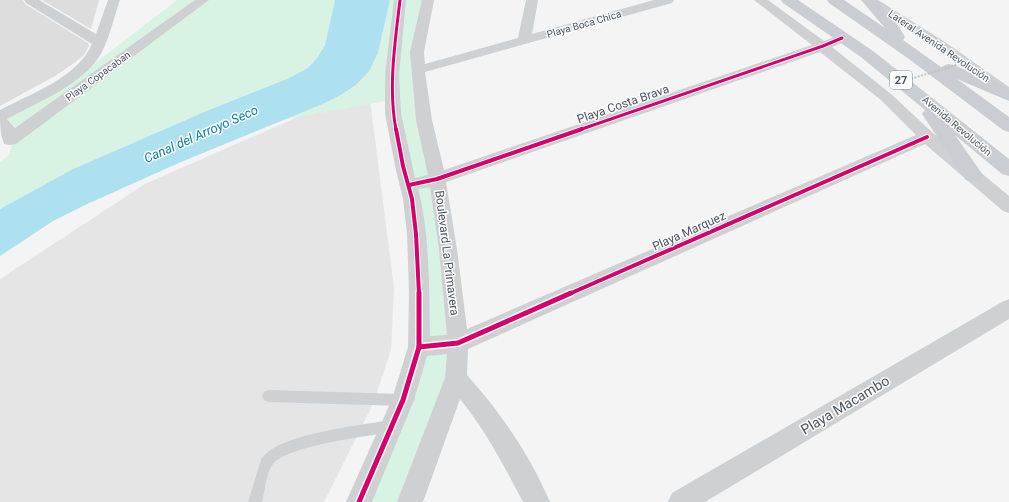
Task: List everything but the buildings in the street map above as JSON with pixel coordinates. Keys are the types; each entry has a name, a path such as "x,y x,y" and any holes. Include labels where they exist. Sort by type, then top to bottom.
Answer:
{"main road":[{"name":"Avenida Revolución","path":"788,0 867,54 916,92 1009,169"},
{"name":"27","path":"834,0 916,56 1009,126"},
{"path":"868,0 891,25 897,35 900,46"},
{"path":"916,56 943,66 1009,95"},
{"path":"916,92 973,176"}],"street":[{"path":"30,0 99,42"},
{"path":"0,116 74,75 85,66 93,56 114,0"},
{"path":"2,151 204,0"},
{"name":"Playa Copacaban","path":"0,121 7,128 10,140 204,0"},
{"path":"359,502 403,400 419,347 419,292 416,234 409,185 403,166 393,113 392,75 400,0"},
{"name":"Boulevard La Primavera","path":"410,502 456,378 458,343 448,249 437,179 424,120 418,70 417,52 428,0"},
{"path":"524,41 532,0"},
{"name":"Playa Boca Chica","path":"418,70 668,0"},
{"path":"760,0 823,46 886,97 927,137 1009,206"},
{"name":"Lateral Avenida Revolución","path":"868,0 940,45 1009,95"},
{"path":"807,34 826,27"},
{"name":"Playa Costa Brava","path":"409,185 437,179 823,46 842,38"},
{"name":"Playa Marquez","path":"419,347 458,343 927,137"},
{"name":"Playa Macambo","path":"681,502 1009,308"},
{"path":"456,378 484,411 505,442 537,502"}],"lane":[{"path":"268,396 403,400"},
{"path":"255,502 268,460 276,452 293,445 392,426"}],"path":[{"path":"891,85 959,64"}],"shaded area":[{"path":"370,100 394,288 391,350 373,404 324,502 0,502 0,279 145,184 323,106"}],"green space":[{"path":"177,0 335,0 325,45 317,58 308,68 287,79 209,110 73,169 0,209 0,162 9,155 17,128 5,117 89,68"},
{"path":"390,0 428,0 417,52 458,343 410,502 358,502 419,347 416,234 392,100 282,120 325,103 357,84 368,71 378,53"}],"water":[{"name":"Canal del Arroyo Seco","path":"335,0 390,0 378,53 369,71 357,84 341,95 325,103 181,162 85,205 53,221 0,256 0,209 73,169 209,110 287,79 308,68 317,58 325,45"}],"cycle path":[{"path":"359,502 403,400 419,347 419,292 416,234 412,199 403,166 393,113 392,75 400,0"},
{"path":"409,185 437,179 823,46 842,38"},
{"path":"419,347 458,343 927,137"}]}
